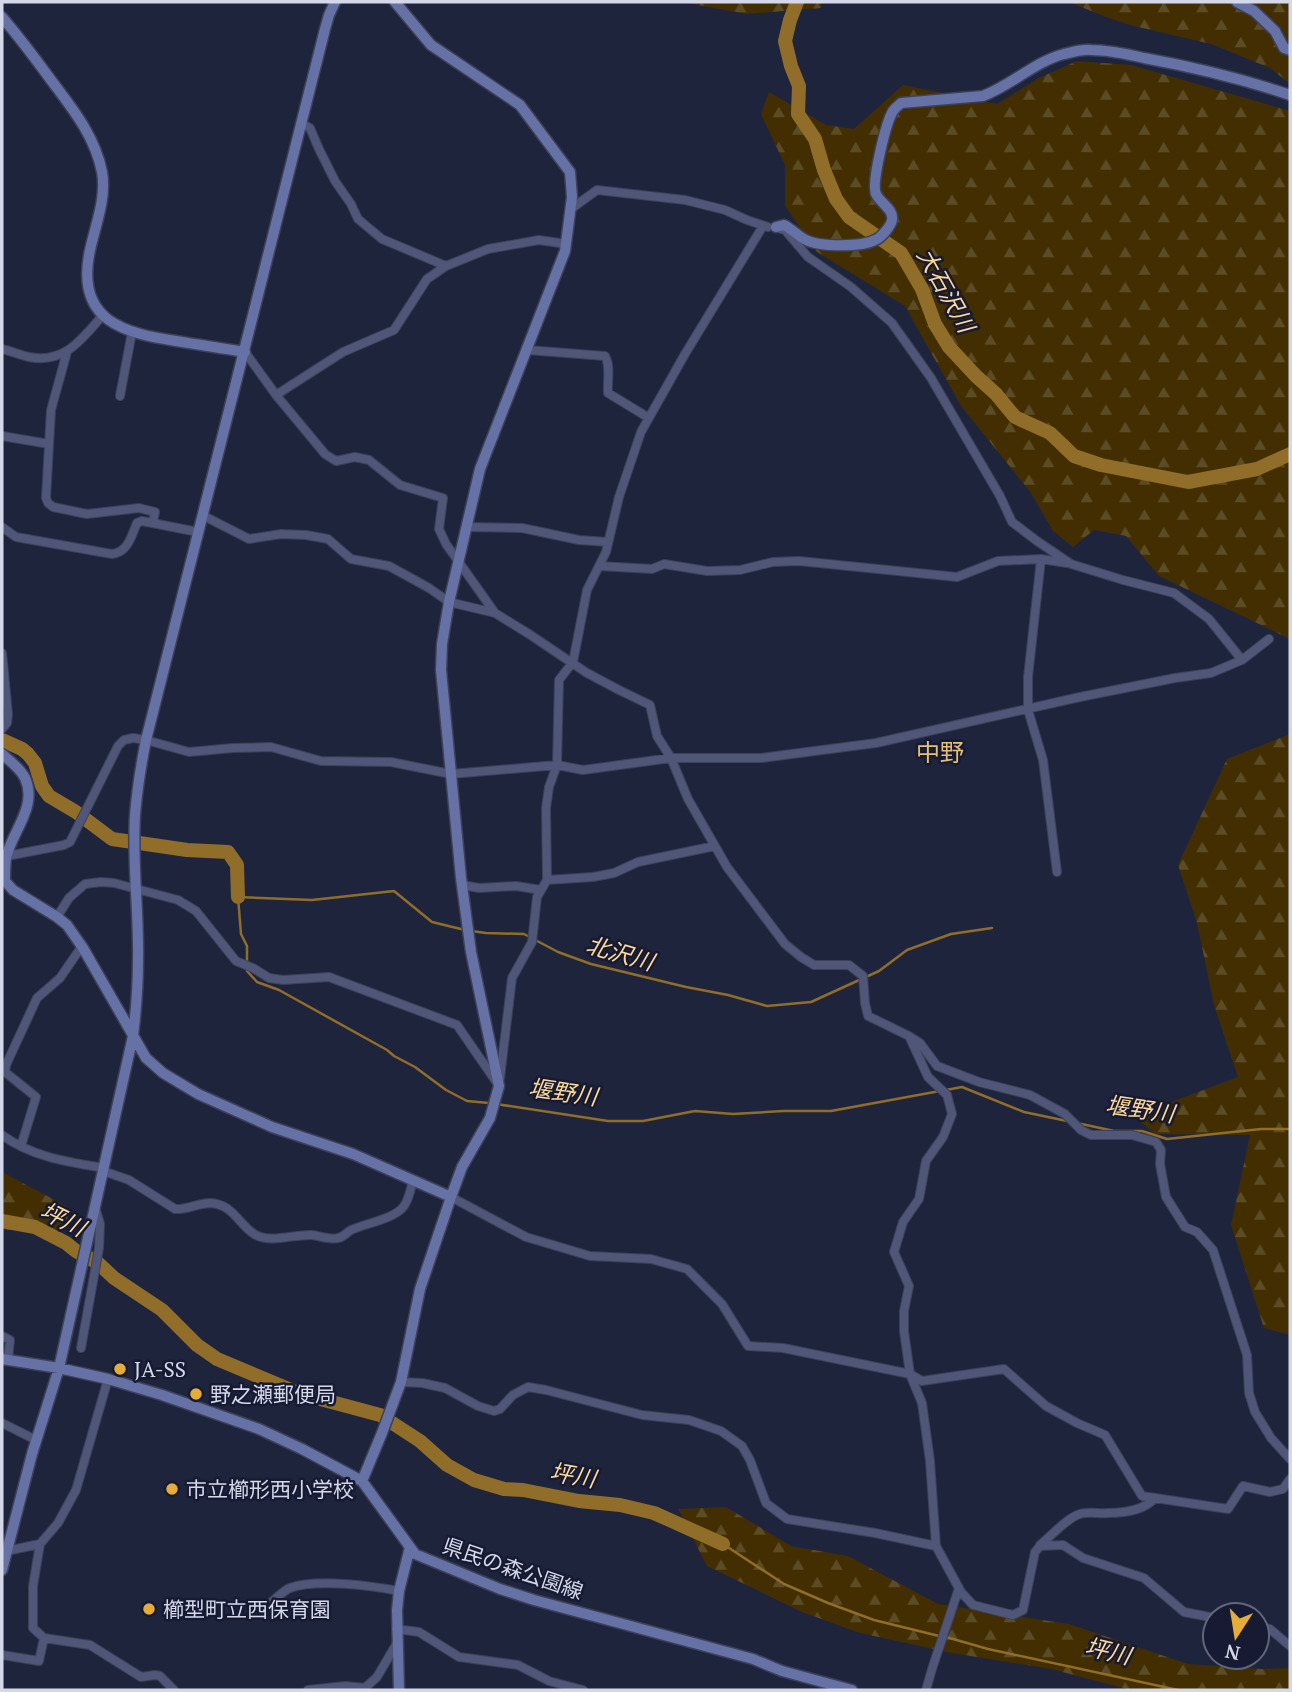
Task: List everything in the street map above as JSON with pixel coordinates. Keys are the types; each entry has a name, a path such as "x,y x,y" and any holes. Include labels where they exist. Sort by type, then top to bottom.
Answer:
{"street":[{"path":"2,1570 36,1440 59,1368 133,1036 138,959 135,828 137,788 146,740 327,22 335,2"},
{"path":"395,2 431,45 520,105 570,172 572,197 565,251 480,469 442,644 441,670 462,885 468,930 499,1086"},
{"path":"1237,2 1254,11 1275,31 1284,48 1290,50"},
{"path":"2,17 76,113 99,159 103,190 87,272 92,298 103,314 121,328 142,336 244,352 325,454 336,461 355,457 369,460 400,485 443,498 439,530 495,613"},
{"path":"776,227 784,225 807,241 830,244 853,246 877,240 890,225 892,214 876,194 874,183 893,111 901,103 983,96 1046,60 1063,54 1089,49 1162,61 1238,79 1290,95"},
{"path":"302,124 310,128 358,219 382,239 446,266"},
{"path":"571,209 597,190 685,200 725,210 763,226 785,230 808,257 851,287 892,323 931,378 1000,496 1012,522 1071,564"},
{"path":"362,1481 399,1387 420,1289 451,1197 462,1167 490,1118 499,1086 512,978 532,937 537,897 547,880 546,808 549,787 557,765 559,680 573,662 587,590 606,552 619,497 641,432 763,226"},
{"path":"276,395 343,352 394,330 427,279 446,266 488,249 539,240 566,244"},
{"path":"2,349 44,359 58,356 82,339 103,314"},
{"path":"120,396 132,332"},
{"path":"527,350 606,356 608,393 649,418"},
{"path":"67,352 51,410 46,498 48,503 53,507 87,514 139,508 155,512 153,522"},
{"path":"2,449 3,437 49,444"},
{"path":"202,515 249,539 281,534 306,534 328,538 351,559 388,566 449,602 495,613 587,673 650,705 657,736 671,758 688,799 727,867 785,944 814,965 849,965 863,980 864,1003 869,1016 920,1043 937,1066 979,1082 1030,1095 1065,1114 1091,1135 1132,1135 1156,1142 1161,1150 1160,1164 1166,1197 1185,1227 1197,1232 1213,1250 1247,1355 1249,1393 1255,1412 1270,1438 1290,1459"},
{"path":"2,527 16,537 112,554 124,550 137,523 142,521 198,532"},
{"path":"468,527 522,528 579,540 608,542"},
{"path":"1041,559 1028,677 1028,710 1043,760 1057,872"},
{"path":"599,566 652,569 664,564 707,570 740,570 773,562 799,561 957,577 998,561 1041,559 1071,564 1174,593 1209,619 1242,660"},
{"path":"7,856 70,842 118,746 124,740 133,738 189,752 271,747 321,761 391,762 451,774 557,765 583,770 671,758 761,758 876,743 1080,697 1211,673 1242,660 1269,639"},
{"path":"2,653 8,714 7,723 2,729"},
{"path":"2,754 17,766 25,777 28,788 25,815 7,856 4,882 67,925 82,946 146,1058 163,1073 198,1094 272,1127 353,1154 413,1180 526,1237 590,1256 651,1259 687,1269 722,1304 748,1346 783,1348 909,1374 922,1381 1004,1369 1046,1406 1105,1435 1142,1496 1228,1509 1243,1486 1270,1492 1283,1489 1290,1479"},
{"path":"547,880 614,873 638,862 715,846"},
{"path":"57,917 69,898 85,884 114,883 178,900 196,911 236,961 269,978 283,981 330,977 457,1025 499,1086"},
{"path":"462,885 479,888 516,886 541,890"},
{"path":"21,1146 36,1097 5,1072 6,1065 37,998 60,978 82,946"},
{"path":"909,1036 928,1077 946,1094 952,1114 943,1137 926,1161 919,1199 902,1222 894,1252 909,1286 904,1311 904,1331 909,1374 922,1403 930,1461 936,1546 959,1588 973,1605 1013,1615 1023,1610 1035,1552 1075,1515 1133,1510 1151,1503 1155,1498"},
{"path":"2,1135 49,1158 103,1170 129,1180 175,1209 184,1210 210,1202 220,1205 231,1211 253,1234 263,1237 310,1235 337,1239 349,1231 394,1214 404,1206 413,1180"},
{"path":"81,1348 99,1248 100,1224 95,1207"},
{"path":"2,1336 10,1339 5,1359"},
{"name":"県民の森公園線","path":"5,1359 108,1379 260,1429 302,1449 362,1481 415,1554 429,1561 522,1596 753,1659 795,1675 852,1690"},
{"path":"108,1379 76,1490 58,1523 40,1544 33,1586 33,1629 44,1638 90,1645 141,1676 160,1676 174,1690"},
{"path":"399,1387 422,1383 445,1388 478,1406 494,1411 500,1409 513,1395 528,1387 642,1415 689,1420 721,1431 742,1446 766,1503 787,1519 936,1546"},
{"path":"2,1423 36,1440"},
{"path":"6,1551 40,1544"},
{"path":"1040,1546 1063,1545 1083,1558 1144,1578 1184,1612 1201,1615"},
{"path":"399,1690 396,1629 399,1591 410,1547"},
{"path":"261,1612 289,1588 308,1585 369,1585 399,1591"},
{"path":"926,1690 959,1588"},
{"path":"396,1629 419,1632 459,1657 519,1665 549,1681 582,1690"},
{"path":"1271,1630 1290,1646"},
{"path":"2,1655 39,1661 44,1638"},
{"path":"308,1690 345,1686 365,1688 377,1677 397,1643"}],"green space":[{"path":"682,2 822,2 821,8 747,14"},
{"path":"1069,2 1290,2 1290,84 1270,68 1211,44 1130,25"},
{"path":"1077,61 1131,65 1290,111 1290,639 1159,576 1126,536 1094,530 1073,547 1053,531 1031,493 961,406 905,306 817,252 785,206 785,165 761,114 769,92 826,125 854,129 903,85 997,104 1039,78"},
{"path":"1290,734 1290,1335 1264,1328 1231,1225 1250,1135 1155,1134 1134,1116 1238,1077 1214,1005 1197,923 1178,865 1227,759"},
{"path":"2,1172 66,1206 69,1229 2,1230"},
{"path":"726,1507 791,1546 848,1556 938,1604 1069,1624 1188,1664 1201,1665 1201,1671 1271,1671 1271,1669 1290,1668 1290,1690 1131,1690 1051,1669 952,1653 860,1633 802,1612 707,1566 678,1509"}],"waterway":[{"name":"大石沢川","path":"797,2 785,41 799,86 798,114 815,139 836,199 849,217 901,253 922,289 935,324 949,347 1015,417 1050,433 1074,456 1101,465 1188,482 1257,469 1290,454"},
{"name":"堰野川","path":"2,740 28,754 35,763 42,786 49,796 112,839 187,850 228,852 237,865 238,897"},
{"name":"堰野川","path":"465,930 432,922 394,891 312,900 238,897 241,934 247,946 247,971 257,982 279,990 387,1050 467,1101 489,1103"},
{"name":"北沢川","path":"471,931 524,934 558,952 591,964 767,1006 811,1002 879,971 907,950 951,934 992,928"},
{"name":"堰野川","path":"946,1090 962,1087 1024,1112 1067,1121"},
{"name":"堰野川","path":"496,1104 608,1121 643,1121 695,1111 733,1114 831,1111 940,1091"},
{"name":"堰野川","path":"1077,1123 1114,1131 1142,1131 1167,1139 1261,1129 1290,1129"},
{"name":"坪川","path":"2,1221 35,1227 98,1263 114,1278 162,1310 197,1345 217,1359 298,1393 380,1415 420,1441 447,1465 474,1480 504,1489 620,1505 654,1513 723,1544"},
{"name":"坪川","path":"723,1544 784,1584 828,1603 874,1620 939,1636"},
{"name":"坪川","path":"946,1637 988,1649 1178,1690"}],"place":[{"name":"JA-SS","path":"120,1369"},
{"name":"野之瀬郵便局","path":"196,1394"},
{"name":"市立櫛形西小学校","path":"172,1489"},
{"name":"櫛型町立西保育園","path":"149,1609"}],"district":[{"name":"中野","path":"940,752"}]}
